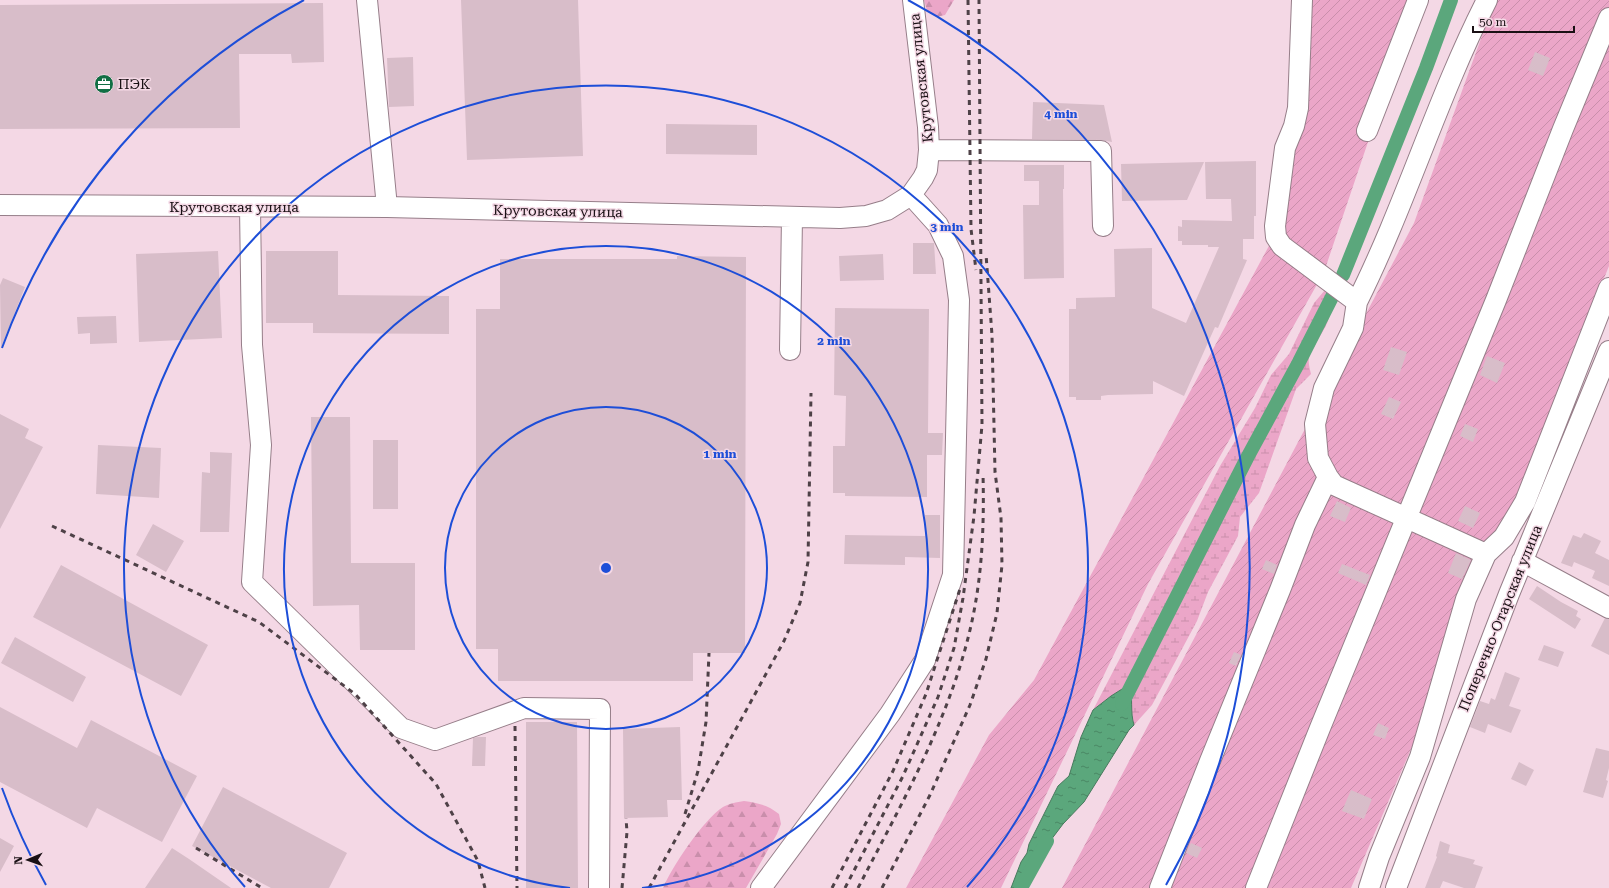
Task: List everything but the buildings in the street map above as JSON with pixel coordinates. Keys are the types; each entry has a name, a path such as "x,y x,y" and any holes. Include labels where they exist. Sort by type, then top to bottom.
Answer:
{"street":[{"path":"366,0 387,207"},
{"name":"Крутовская улица","path":"0,205 387,207 840,218 866,216 888,210 911,195 927,170 929,150 928,127 913,0"},
{"path":"1302,0 1298,108 1294,126 1285,148 1275,226 1276,237 1282,246 1357,302"},
{"path":"1367,131 1418,0"},
{"path":"1486,554 1334,485 1318,458 1315,424 1324,388 1353,328 1357,302 1373,270 1441,100 1487,0"},
{"path":"1256,888 1496,300 1563,129 1609,18"},
{"path":"929,150 1101,151 1103,226"},
{"path":"761,888 890,714 925,660 953,575 959,300 953,256 938,225 911,195"},
{"path":"250,207 252,345 261,445 252,582 401,728 435,740 524,708 600,709 599,888"},
{"path":"790,350 792,217"},
{"path":"1369,888 1379,857 1420,757 1466,599 1486,554 1504,537 1525,502 1609,288"},
{"name":"Поперечно-Отарская улица","path":"1396,888 1522,560 1609,351"},
{"path":"1160,888 1305,525 1328,477"},
{"path":"1522,560 1609,608"}],"green space":[{"path":"924,0 954,0 945,15 936,17 927,11"},
{"path":"1305,0 1420,0 1389,80 1324,272 1148,584 1001,888 906,888 989,735 1034,680 1277,231"},
{"path":"1495,0 1609,0 1609,266 1458,640 1351,888 1062,888 1414,223"},
{"path":"1325,290 1331,306 1330,313 1326,326 1310,356 1309,362 1311,374 1296,389 1259,493 1240,517 1238,536 1208,592 1197,621 1152,705 1134,725 1130,684 1093,710 1220,466 1255,408 1271,375 1289,354 1314,303"},
{"path":"744,801 771,808 779,814 781,824 777,834 746,888 663,888 673,868 706,822 723,807"}],"water":[{"path":"1130,684 1134,725 1129,730 1084,802 1063,824 1032,865 1024,880 1023,888 1011,888 1021,862 1027,853 1029,844 1058,786 1069,776 1081,737 1093,710"}],"waterway":[{"path":"1343,275 1426,68 1451,0"},
{"path":"1122,704 1247,458 1299,362 1334,293"},
{"path":"1021,888 1047,841"}],"railway":[{"path":"968,0 971,229 976,270"},
{"path":"845,888 903,776 938,697 954,648 963,598 974,516 982,425 979,0"},
{"path":"882,888 930,795 970,705 986,659 997,613 1002,565 1001,518 995,472 992,335 986,254"},
{"path":"649,888 784,641 800,603 808,562 811,393"},
{"path":"858,888 912,784 944,712 957,676 968,638 976,600 982,537 983,473"},
{"path":"52,526 259,622 355,694 436,784 478,861 485,888"},
{"path":"832,888 893,771 926,694 960,589"},
{"path":"685,814 698,771 706,722 709,653"},
{"path":"515,726 517,888"},
{"path":"622,888 627,832 626,818"},
{"path":"196,848 262,888"}],"place":[{"name":"ПЭК","path":"104,84"}]}
